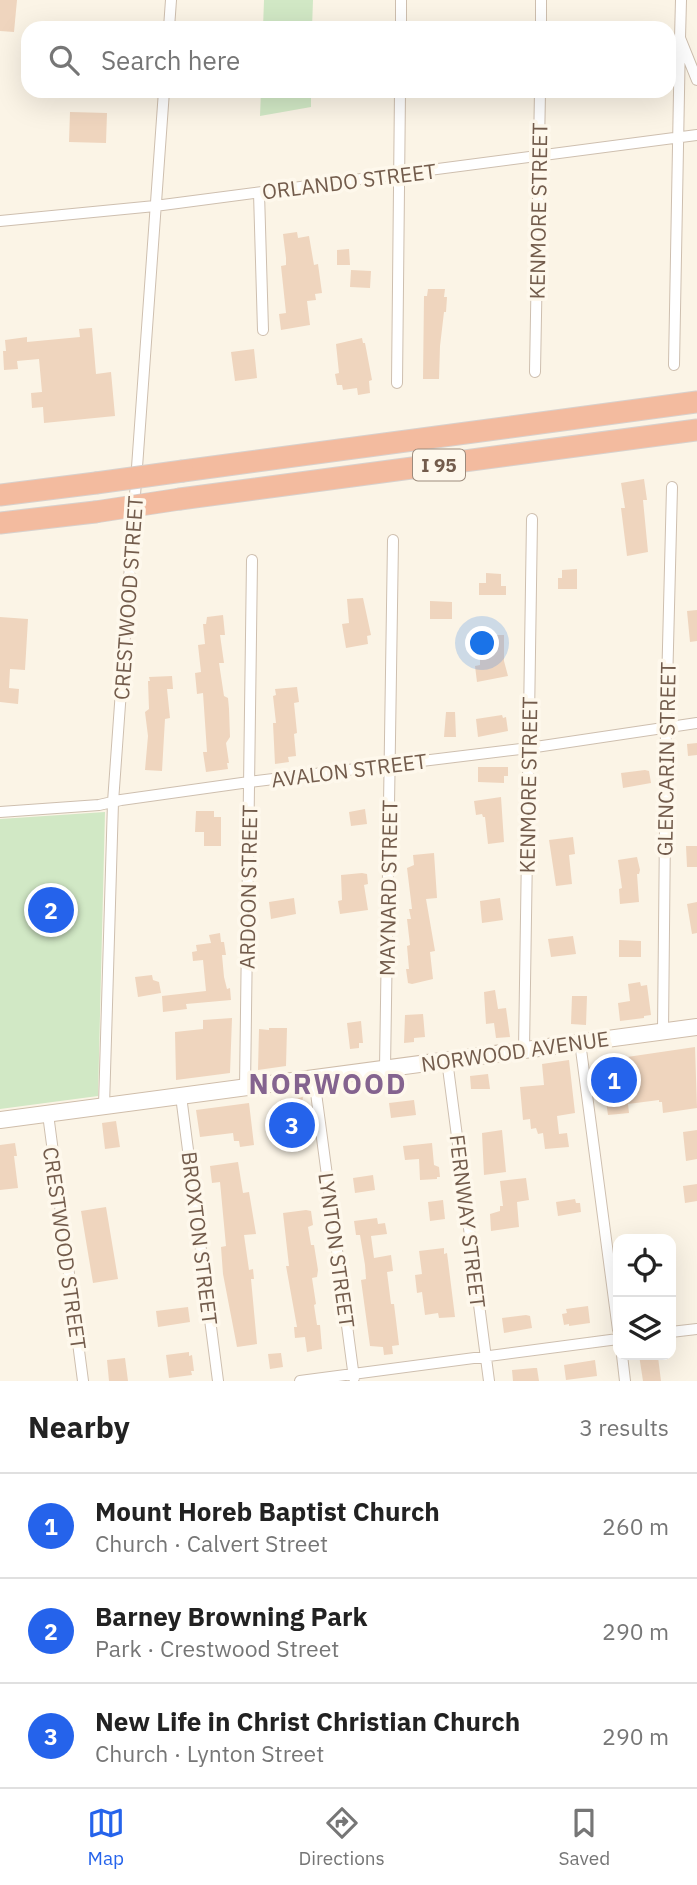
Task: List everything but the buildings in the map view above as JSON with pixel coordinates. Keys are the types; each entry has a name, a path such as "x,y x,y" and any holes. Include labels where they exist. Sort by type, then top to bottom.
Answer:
{"highway":[{"name":"I 95","path":"0,495 697,402"},
{"name":"I 95","path":"0,523 697,430"}],"main road":[{"name":"NORWOOD AVENUE","path":"0,1121 697,1027"}],"street":[{"path":"170,21 171,0"},
{"path":"401,0 401,21"},
{"path":"541,0 541,21"},
{"path":"674,365 681,0"},
{"path":"680,38 697,80"},
{"name":"CRESTWOOD STREET","path":"104,1106 113,803 163,98"},
{"path":"397,383 400,98"},
{"name":"KENMORE STREET","path":"535,372 540,98"},
{"name":"ORLANDO STREET","path":"0,221 155,206 697,135"},
{"path":"259,193 262,330"},
{"name":"GLENCARIN STREET","path":"663,1031 672,487"},
{"name":"KENMORE STREET","path":"524,1050 532,519"},
{"name":"MAYNARD STREET","path":"385,1069 393,540"},
{"name":"ARDOON STREET","path":"245,1088 252,561"},
{"name":"AVALON STREET","path":"0,812 113,803 249,782 529,748 697,723"},
{"path":"580,1042 614,1297"},
{"name":"FERNWAY STREET","path":"447,1060 489,1381"},
{"name":"LYNTON STREET","path":"314,1078 354,1377"},
{"name":"BROXTON STREET","path":"181,1096 218,1381"},
{"name":"CRESTWOOD STREET","path":"48,1114 83,1381"},
{"path":"676,1331 697,1329"},
{"path":"300,1381 354,1377 613,1340"},
{"path":"623,1360 625,1381"}],"green space":[{"path":"264,0 313,0 312,21 263,21"},
{"path":"261,98 311,98 311,107 260,116"},
{"path":"105,812 98,1096 0,1109 0,819"}],"place":[{"name":"Barney Browning Park","path":"51,910"},
{"name":"Mount Horeb Baptist Church","path":"614,1080"},
{"name":"New Life in Christ Christian Church","path":"292,1125"}],"district":[{"name":"NORWOOD","path":"328,1083"}]}
